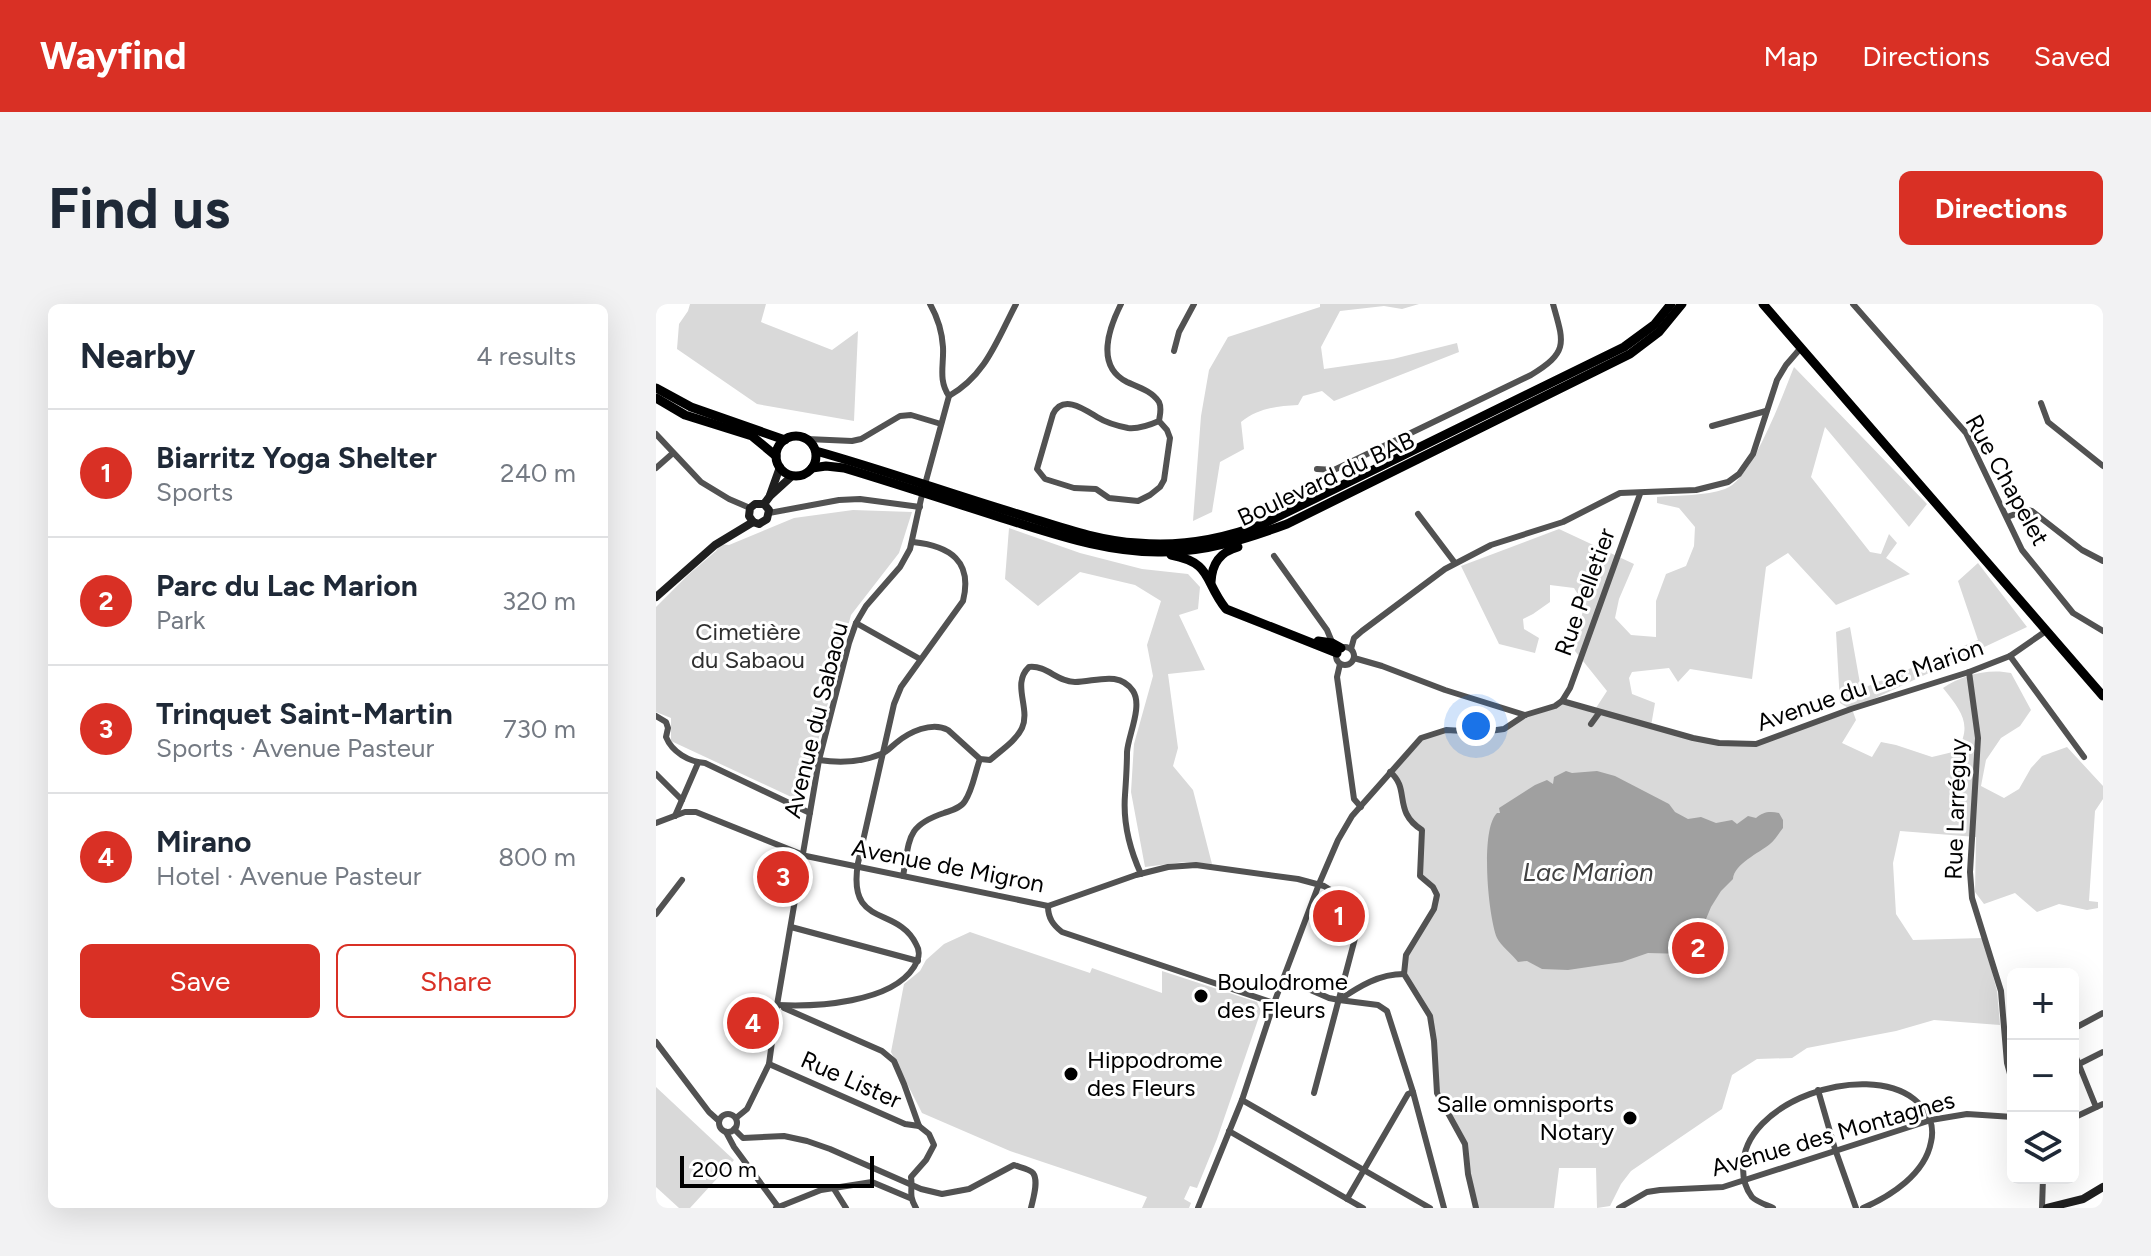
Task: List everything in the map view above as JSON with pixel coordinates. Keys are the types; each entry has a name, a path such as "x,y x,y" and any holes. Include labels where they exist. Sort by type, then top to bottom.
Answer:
{"main road":[{"name":"Boulevard du BAB","path":"816,451 1092,536 1163,544 1217,538 1263,524 1624,347 1654,325 1671,304"},
{"name":"Boulevard du BAB","path":"812,468 844,468 1093,545 1139,552 1210,548 1287,524 1630,354 1659,332 1682,304"},
{"path":"1755,304 1818,370"},
{"path":"1763,304 2103,696"},
{"path":"656,388 691,407 785,440"},
{"path":"656,398 685,415 752,436 778,461 785,473 792,476 802,475 815,463 816,451 807,439 796,436 780,444 778,461 770,496"},
{"path":"764,504 792,476"},
{"path":"753,522 749,516 750,508 755,504 764,504"},
{"path":"656,597 715,545 753,522 762,523 767,519 769,513 764,504"},
{"path":"1211,585 1211,573 1221,555 1287,524"},
{"path":"1164,552 1200,565 1226,609 1315,643 1340,648"},
{"path":"2074,663 2103,686"},
{"path":"2074,663 2084,682 2103,705"},
{"path":"2045,1208 2083,1199 2103,1187"}],"street":[{"path":"930,304 940,327 943,351 941,380 949,396 980,371 1016,304"},
{"path":"1121,304 1109,330 1108,360 1119,377 1154,396 1161,411 1159,421"},
{"path":"1174,351 1179,332 1194,304"},
{"path":"1317,469 1334,470 1549,364 1560,350 1562,337 1553,304"},
{"name":"Rue Chapelet","path":"1853,304 1966,433 2022,550 2073,613 2103,631"},
{"path":"1361,807 1354,799 1337,677 1340,648 1455,563 1506,539 1563,522 1620,493 1696,490 1728,482 1748,463 1781,372 1799,350"},
{"name":"Avenue du Sabaou","path":"736,1118 747,1109 769,1064 819,760 849,643 856,623 872,597 900,567 913,542 949,396"},
{"path":"2041,403 2048,422 2103,466"},
{"path":"1062,404 1090,411 1125,427 1134,428 1159,421 1170,438 1164,480 1160,487 1138,501 1109,498 1096,489 1074,488 1045,479 1037,469 1053,414 1056,407 1062,404"},
{"path":"1712,426 1766,411"},
{"path":"807,439 852,441 868,436 900,416 911,415 941,424"},
{"path":"656,434 701,482 750,508"},
{"path":"656,468 673,453"},
{"name":"Rue Pelletier","path":"1562,701 1570,688 1640,494"},
{"path":"769,513 839,500 921,503"},
{"path":"2007,517 2032,511 2082,550 2103,561"},
{"path":"1418,514 1455,563"},
{"path":"777,1005 812,1006 884,991 909,975 918,961 916,943 908,931 867,909 856,887 894,704 901,687 963,601 966,589 961,564 953,554 940,547 913,542"},
{"path":"1274,556 1340,648 1354,658 1525,715"},
{"path":"856,623 920,659"},
{"path":"1315,643 1321,623"},
{"name":"Avenue du Lac Marion","path":"1562,701 1693,738 1719,743 1756,744 1851,709 1969,672 2010,656 2046,631"},
{"path":"2010,656 2084,757"},
{"path":"1340,664 1349,664 1354,658"},
{"path":"819,760 835,762 884,753 900,740 928,727 943,727 980,759 990,760 1019,733 1025,716 1022,677 1029,667 1045,669 1056,678 1074,682 1114,679 1133,690 1136,698 1136,713 1127,750 1125,795 1130,845 1141,874"},
{"name":"Rue Larréguy","path":"1969,672 1978,738 1970,872 1972,898 2001,991 2007,1063"},
{"path":"1198,1208 1242,1100 1254,1056 1319,884 1345,827 1415,743 1429,734 1446,730 1504,729 1525,715 1562,701"},
{"path":"1591,724 1599,713"},
{"path":"656,716 666,722 666,737 674,751 810,813"},
{"path":"903,876 912,835 921,823 958,808 966,800 980,759"},
{"path":"656,823 675,816 698,763"},
{"path":"1390,772 1398,781 1407,818 1422,830 1420,876 1437,895 1434,909 1406,955 1404,974 1430,1016 1437,1093 1465,1144 1476,1208"},
{"path":"656,774 682,800"},
{"name":"Avenue de Migron","path":"675,816 696,812 803,855 1048,906 1168,867 1196,865 1319,884"},
{"path":"656,914 682,880"},
{"path":"1314,1093 1358,920 1351,904 1319,884"},
{"path":"1048,906 1048,915 1062,932 1274,1003"},
{"path":"791,927 918,961"},
{"path":"1339,1000 1387,974 1404,974"},
{"path":"1283,978 1329,998 1378,1005 1387,1011 1413,1092 1444,1208"},
{"path":"777,1005 894,1061 919,1126 929,1134 934,1145 926,1160 913,1172 910,1198"},
{"path":"2079,1026 2103,1013"},
{"path":"656,1042 719,1121 721,1129 730,1130 743,1138 784,1136 807,1141 931,1192 955,1193 969,1189 1014,1165 1035,1175 1031,1208"},
{"path":"2079,1115 2100,1105 2079,1064 2103,1052"},
{"name":"Rue Lister","path":"769,1064 905,1124 919,1126"},
{"path":"1773,1208 1753,1198 1743,1181 1743,1158 1751,1137 1789,1104 1818,1090 1847,1084 1873,1084 1895,1088 1921,1104 1931,1120 1933,1133 1926,1158 1912,1176 1882,1200 1863,1208"},
{"path":"1818,1090 1856,1208"},
{"path":"1347,1199 1408,1094 1413,1092"},
{"path":"1242,1100 1430,1208"},
{"path":"719,1121 726,1113 732,1114 737,1124 730,1130"},
{"name":"Avenue des Montagnes","path":"1619,1208 1647,1192 1723,1187 1931,1120 1967,1114 2007,1117"},
{"path":"730,1130 734,1147 777,1208 821,1190 872,1182 910,1198 916,1208"},
{"path":"1229,1131 1363,1208"},
{"path":"734,1147 743,1138"},
{"path":"872,1182 878,1169"},
{"path":"2043,1184 2045,1208"},
{"path":"834,1189 846,1208"}],"green space":[{"path":"690,304 766,304 761,322 832,350 858,331 854,421 757,404 677,349 679,324"},
{"path":"1320,304 1419,304 1402,309 1384,306 1340,311 1321,347 1324,369 1393,359 1457,343 1459,352 1334,401 1322,391 1303,396 1298,405 1268,409 1247,417 1241,422 1244,449 1220,462 1212,512 1193,521 1201,416 1209,370 1228,337 1320,307"},
{"path":"1794,367 1927,504 1909,527 1825,427 1811,477 1870,552 1881,554 1889,534 1897,543 1886,558 1910,574 1836,605 1788,553 1766,567 1752,679 1690,669 1678,682 1669,668 1632,672 1629,678 1632,694 1655,703 1651,726 1693,738 1756,744 1850,709 1840,703 1836,632 1850,627 1861,689 1978,640 1958,581 1978,563 2027,627 1852,709 1856,720 1842,743 1872,757 1881,742 1932,757 1957,751 1964,733 1963,718 1943,688 1958,679 1976,674 1994,671 2011,673 2031,710 2020,726 2001,738 1986,760 1981,786 2004,798 2019,789 2042,756 2067,747 2103,786 2103,799 2095,811 2089,901 2098,902 2098,908 2087,910 2059,904 2037,912 2015,893 1984,904 1975,892 1976,837 1900,831 1893,863 1896,914 1913,940 1983,938 1997,991 2000,1025 1934,1020 1896,1031 1807,1048 1792,1058 1757,1059 1732,1075 1722,1109 1631,1171 1610,1206 1597,1208 1596,1168 1559,1168 1554,1208 1476,1208 1465,1144 1437,1093 1430,1016 1404,974 1406,955 1434,909 1437,895 1420,876 1422,830 1407,811 1400,787 1390,772 1415,743 1437,732 1482,732 1514,723 1562,701 1594,711 1607,691 1575,651 1584,604 1574,588 1550,585 1550,602 1523,619 1524,629 1539,638 1535,653 1499,644 1461,566 1559,529 1634,564 1619,599 1615,618 1631,635 1656,637 1656,601 1666,574 1686,566 1694,546 1695,527 1679,508 1657,503 1657,497 1709,493 1725,489 1735,482 1746,470 1766,435"},
{"name":"Cimetière du Sabaou","path":"853,510 912,512 899,553 851,615 802,802 671,741 671,718 656,712 656,607 720,544 729,545 794,518"},
{"path":"1009,528 1080,553 1142,569 1188,574 1200,587 1198,609 1179,615 1205,670 1168,674 1178,748 1173,766 1193,790 1212,864 1184,862 1145,867 1131,792 1134,744 1153,676 1147,645 1161,601 1135,585 1080,572 1038,606 1005,579"},
{"name":"Hippodrome des Fleurs","path":"970,932 1090,973 1092,968 1162,993 1162,971 1257,1002 1261,1011 1217,1139 1197,1188 1190,1186 1184,1199 1191,1203 1189,1208 1142,1208 1147,1197 1010,1151 922,1113 891,1052 904,984 944,944"},
{"path":"656,1087 734,1160 690,1208 679,1208 656,1187"}],"water":[{"name":"Lac Marion","path":"1566,771 1597,771 1615,776 1669,804 1675,812 1688,819 1701,817 1716,823 1732,820 1737,824 1748,816 1756,818 1775,812 1783,820 1783,828 1772,842 1738,868 1711,907 1694,948 1685,954 1648,953 1622,962 1568,970 1542,969 1527,961 1518,962 1497,938 1487,873 1489,836 1492,822 1500,813 1499,808 1535,785 1547,780 1553,784 1554,777"}],"place":[{"name":"Trinquet Saint-Martin","path":"783,877"},
{"name":"Biarritz Yoga Shelter","path":"1339,916"},
{"name":"Parc du Lac Marion","path":"1698,948"},
{"name":"Boulodrome des Fleurs","path":"1201,996"},
{"name":"Mirano","path":"753,1023"},
{"name":"Hippodrome des Fleurs","path":"1071,1074"},
{"name":"Salle omnisports Notary","path":"1630,1118"}]}
